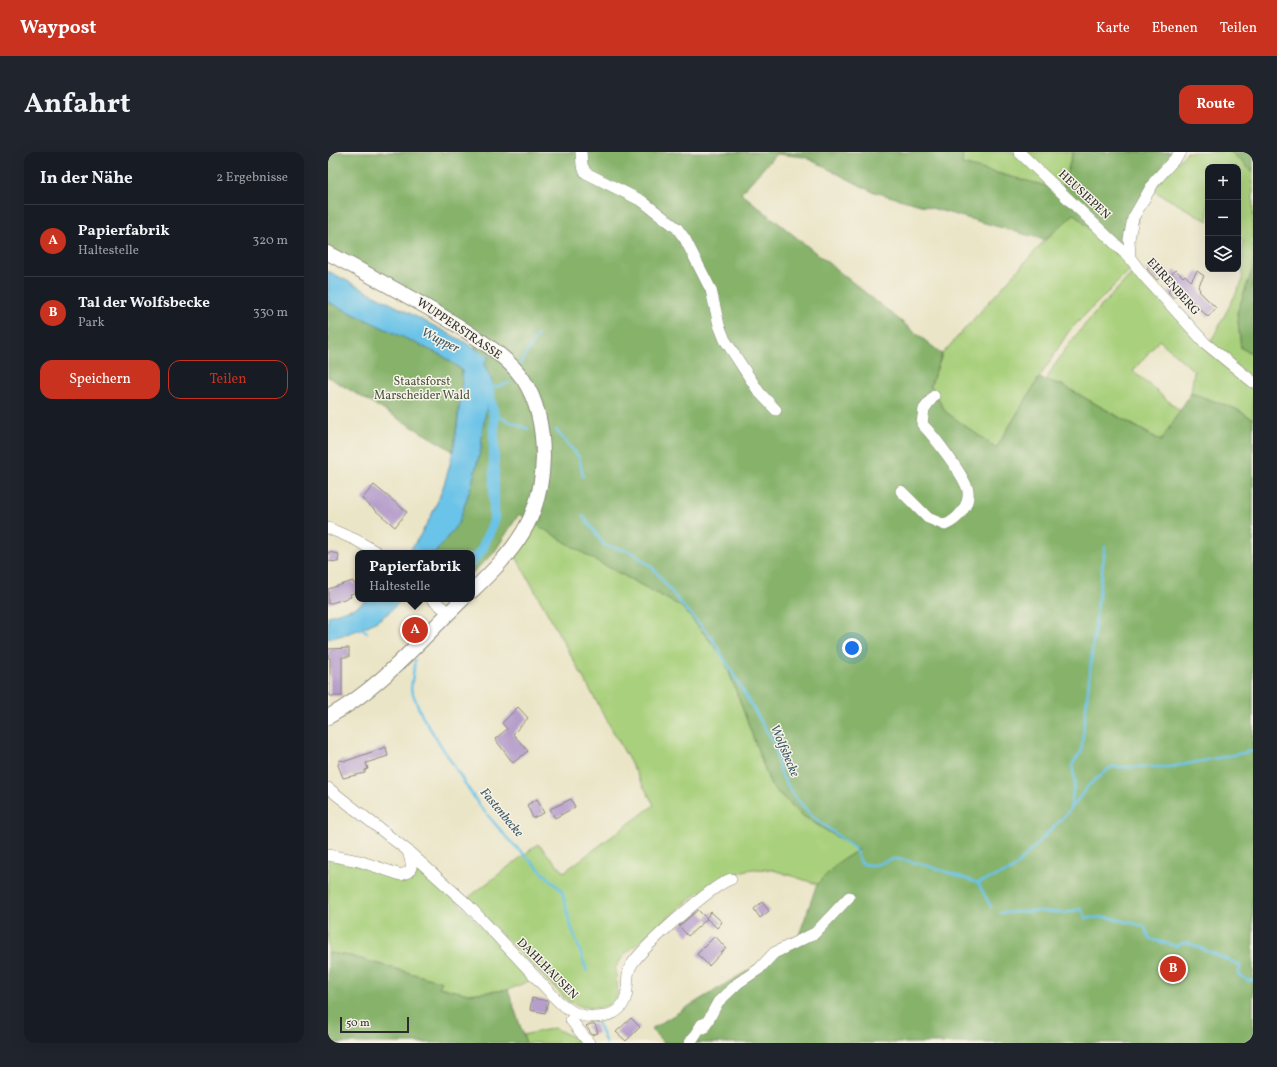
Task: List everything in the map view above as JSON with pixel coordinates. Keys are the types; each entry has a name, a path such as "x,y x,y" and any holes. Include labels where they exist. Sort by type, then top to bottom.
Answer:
{"main road":[{"name":"WUPPERSTRASSE","path":"328,253 423,304 495,351 514,369 530,392 538,412 543,437 542,470 537,501 528,525 516,544 493,571 475,588"},
{"path":"328,717 347,706 372,687 461,602"}],"street":[{"path":"581,152 582,165 586,173 642,201 677,228 685,239 711,290 719,324 725,340 759,392 776,410"},
{"name":"HEUSIEPEN","path":"1019,152 1130,258"},
{"name":"EHRENBERG","path":"1181,152 1154,182 1133,218 1129,239 1130,258 1144,276 1206,343 1253,382"},
{"path":"901,491 928,518 945,525 954,521 966,502 968,493 965,483 934,436 922,424 924,408 934,396"},
{"path":"328,528 356,540 373,550"},
{"path":"436,602 449,613"},
{"name":"DAHLHAUSEN","path":"328,788 408,851 468,905 568,1010 591,1017 600,1017 619,1010 626,996 627,974 631,965 640,954 694,904 724,881 731,879"},
{"path":"328,855 359,861 401,875 408,873 411,870 412,865 408,851"},
{"path":"690,1043 702,1024 705,1026 718,1002 738,983 759,969 774,952 815,933 849,897"},
{"path":"571,1020 589,1043"}],"green space":[{"path":"328,152 963,152 962,164 1062,190 1073,152 1178,152 1145,191 1129,255 1121,258 1074,214 1045,240 871,191 805,157 776,154 741,193 942,354 930,386 946,412 996,448 1039,378 1062,385 1161,441 1191,393 1234,408 1253,419 1253,1043 663,1043 651,1029 797,941 817,884 839,862 858,850 803,816 771,786 724,658 682,607 593,559 519,514 493,554 475,570 475,550 437,550 459,522 472,483 481,448 484,364 489,357 475,349 477,337 328,254"},
{"path":"963,152 1073,152 1062,190 961,164"},
{"path":"1187,152 1231,152 1253,172 1253,268 1237,313 1241,348 1253,354 1253,378 1209,345 1242,282 1243,241 1241,240 1241,164 1205,164 1205,219 1152,190"},
{"path":"1231,152 1253,152 1253,172"},
{"path":"1074,214 1133,267 1069,331 996,448 945,412 931,385 943,353 1045,240"},
{"path":"1253,268 1253,354 1241,348 1237,313"},
{"path":"1135,270 1207,349 1253,390 1253,419 1234,408 1191,393 1194,371 1159,340 1133,371 1180,411 1162,441 1062,385 1046,380 1075,336"},
{"name":"Staatsforst Marscheider Wald","path":"328,302 443,356 462,370 463,380 453,451 328,377"},
{"path":"535,522 593,559 682,607 724,658 771,786 803,816 858,850 839,862 817,884 773,870 753,869 743,871 703,894 700,891 625,954 615,968 618,990 615,1001 598,1008 580,1006 568,1001 492,925 468,898 538,844 564,872 654,805 515,555"},
{"path":"328,856 402,877 428,871 531,980 508,990 468,994 439,987 442,982 350,956 328,953"},
{"path":"328,953 350,956 442,982 439,987 468,994 508,990 526,1043 328,1043"},
{"path":"554,1028 586,1043 526,1043 523,1035"}],"water":[{"name":"Wupper","path":"328,271 461,340 489,357 484,364 492,381 483,427 481,448 472,483 459,522 437,550 410,550 420,535 439,499 451,462 458,421 462,370 443,356 328,302"},
{"path":"364,602 398,602 386,614 369,625 359,630 328,639 328,616 355,608"}],"building":[{"path":"1153,264 1157,268 1160,265 1166,271 1157,280 1147,269"},
{"path":"1176,270 1183,277 1185,275 1191,281 1197,271 1204,276 1198,287 1200,290 1199,291 1216,308 1208,317 1181,290 1174,298 1168,292 1175,284 1168,277"},
{"path":"374,485 407,512 395,527 362,499"},
{"path":"328,552 339,554 338,562 328,561"},
{"path":"353,581 355,584 355,593 350,594 351,597 328,604 328,589"},
{"path":"349,648 349,657 342,657 342,696 330,696 330,658 328,658 328,649"},
{"path":"518,707 528,718 513,734 528,751 513,763 495,739 507,729 502,723"},
{"path":"386,747 388,756 366,763 368,769 365,770 365,773 343,778 338,765 340,760 346,761"},
{"path":"537,799 544,813 533,818 527,805"},
{"path":"571,799 575,807 555,818 550,809"},
{"path":"762,902 769,911 760,918 754,909"},
{"path":"698,910 707,919 688,936 679,926"},
{"path":"711,912 722,922 717,928 706,918"},
{"path":"715,936 726,948 709,966 697,954"},
{"path":"532,998 548,1001 545,1013 530,1010"},
{"path":"631,1018 640,1027 626,1041 616,1032"},
{"path":"595,1024 598,1033 592,1035 586,1026"}],"waterway":[{"path":"520,364 538,334"},
{"path":"475,558 482,549 494,521 494,415 487,383"},
{"path":"488,389 509,383"},
{"path":"494,415 528,429"},
{"path":"556,430 579,457 583,476"},
{"name":"Wolfsbecke","path":"583,516 604,545 632,552 653,568 682,605 712,638 773,742 781,774 795,797 813,817 854,848 861,863 867,865 877,865 888,860 897,859 917,863 978,883 991,907"},
{"path":"1070,809 1075,781 1072,765 1081,752 1105,547"},
{"name":"Fastenbecke","path":"359,627 367,632"},
{"name":"Fastenbecke","path":"415,660 411,689 422,716 479,805 508,839 562,891 570,923 587,971"},
{"path":"978,883 1012,870 1070,810 1089,785 1111,767 1171,767 1253,751"},
{"name":"Wolfsbecke","path":"1000,913 1037,911 1065,913 1081,909 1086,918 1107,917 1144,926 1150,939 1176,946 1186,942 1240,965 1239,975 1248,981 1253,980"},
{"name":"Fastenbecke","path":"597,1022 606,1043"}],"place":[{"name":"Papierfabrik","path":"415,630"},
{"name":"Tal der Wolfsbecke","path":"1173,969"}]}
